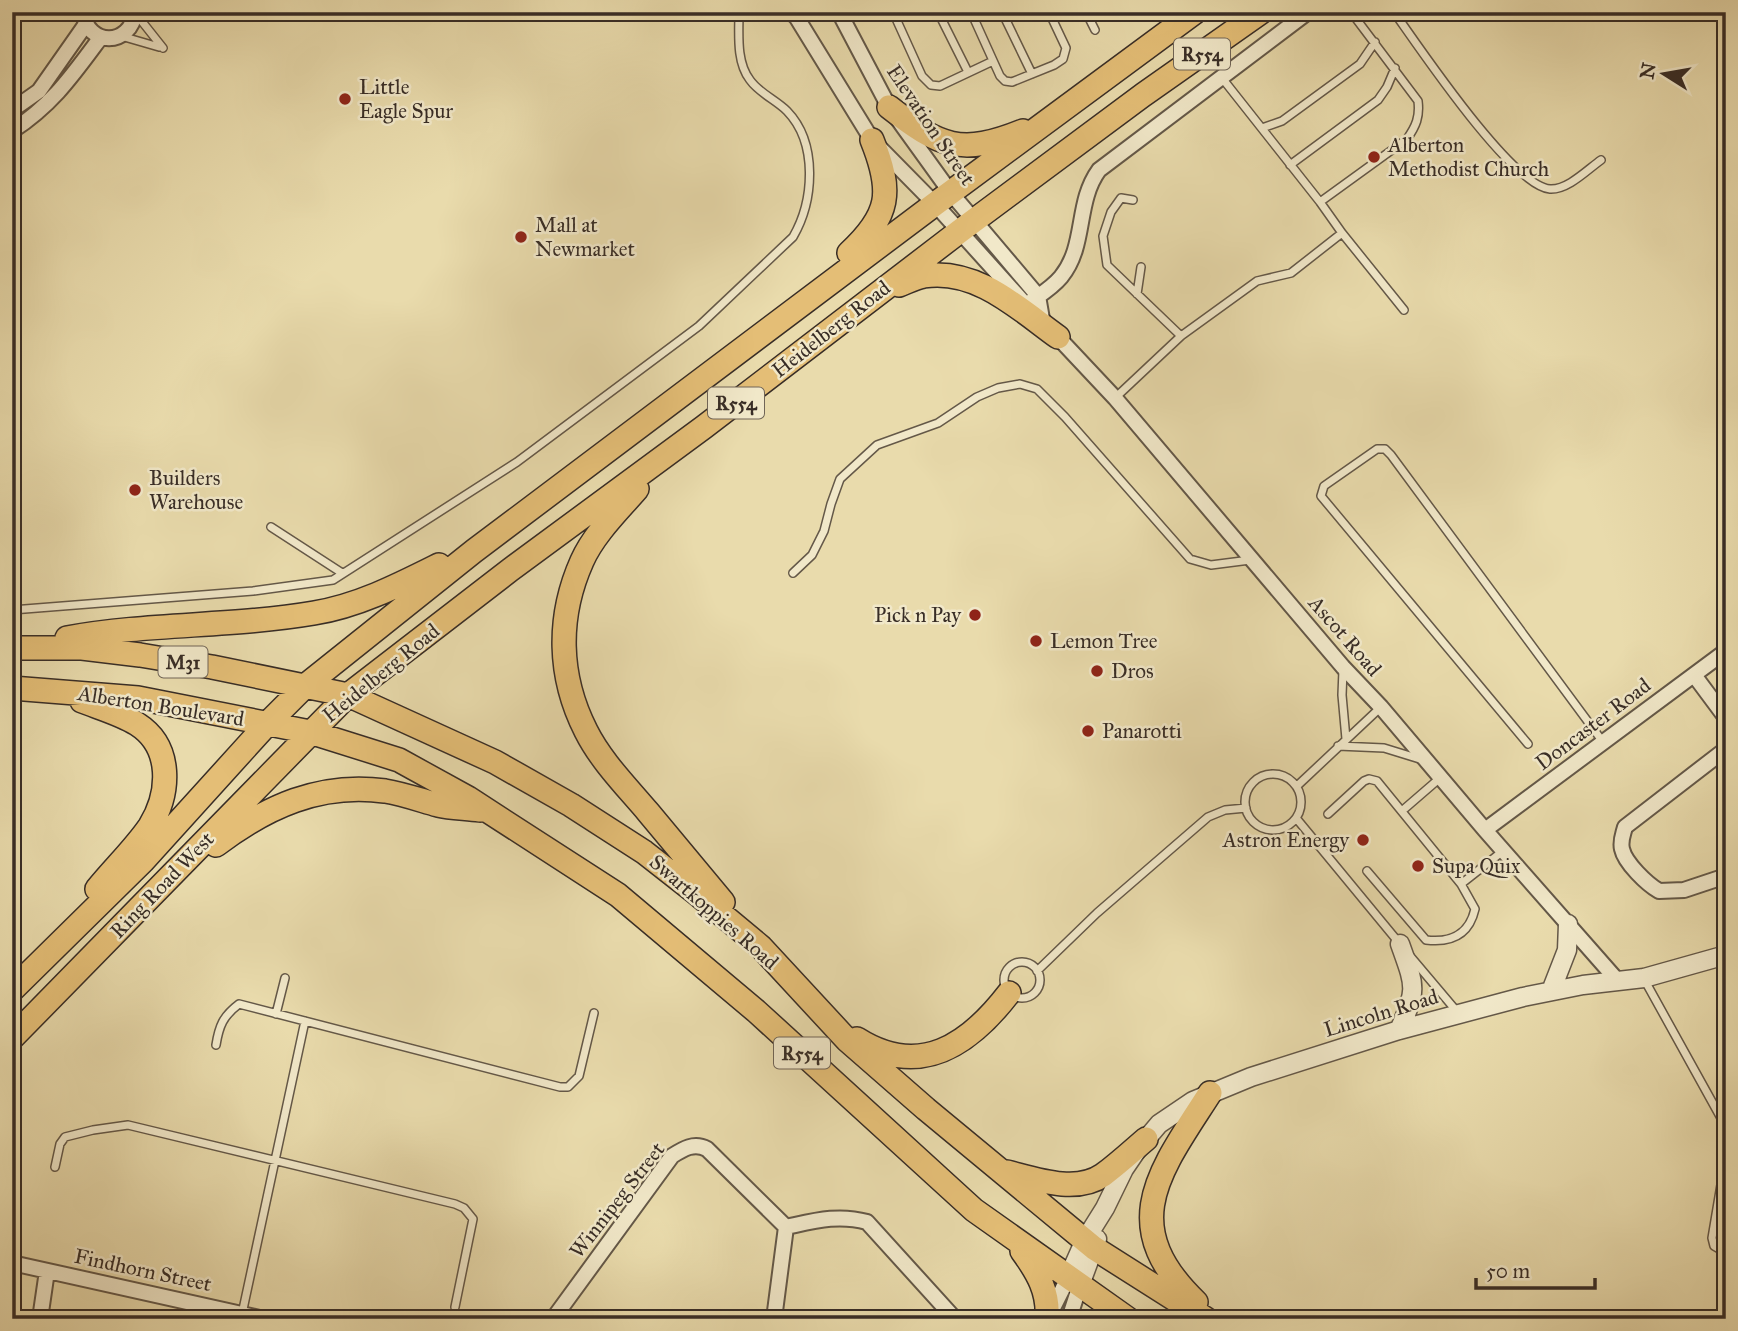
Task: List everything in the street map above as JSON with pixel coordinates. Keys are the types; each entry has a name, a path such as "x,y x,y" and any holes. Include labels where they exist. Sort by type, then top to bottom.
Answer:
{"main road":[{"name":"Heidelberg Road","path":"268,723 304,686 474,551 1195,12"},
{"name":"Heidelberg Road","path":"310,732 348,695 510,570 1143,95 1261,12"},
{"path":"889,107 937,140 963,145 992,143 1049,121"},
{"path":"762,334 868,235 879,220 885,194 885,178 872,140"},
{"path":"874,296 922,276 957,277 992,289 1058,337"},
{"path":"665,456 606,524 583,559 568,599 563,634 565,667 572,696 586,732 606,762 761,947"},
{"path":"12,648 79,636 247,622 315,613 388,590 474,551"},
{"name":"M31","path":"12,648 82,648 139,655 304,686"},
{"name":"Swartkoppies Road","path":"304,686 348,695 495,762 571,805 644,852 761,947 847,1041 1000,1170 1090,1244 1206,1319"},
{"name":"Alberton Boulevard","path":"12,688 138,698 268,723"},
{"path":"56,691 139,725 155,742 166,765 164,790 150,825 89,899 59,946"},
{"name":"R554","path":"268,723 310,732 399,760 487,811 618,895 756,1011 974,1210 1128,1319"},
{"name":"Ring Road West","path":"12,990 143,861 268,723"},
{"name":"Ring Road West","path":"12,1038 310,732"},
{"path":"163,885 258,815 293,799 356,789 487,811"},
{"path":"826,1017 860,1042 906,1058 920,1057 956,1045 986,1020 1009,993"},
{"path":"1210,1093 1172,1151 1154,1195 1151,1211 1152,1229 1160,1258 1182,1288 1214,1319"},
{"path":"1000,1170 1045,1181 1071,1184 1087,1182 1101,1176 1146,1139"},
{"path":"1015,1241 1035,1268 1042,1285 1048,1303 1047,1319"}],"street":[{"name":"Elevation Street","path":"790,12 872,140 943,199 967,226"},
{"name":"Elevation Street","path":"839,12 889,107 943,199"},
{"path":"967,226 1032,300 1050,289 1076,251 1086,192 1100,170 1308,12"},
{"path":"85,18 90,30 101,37 121,36 131,27 135,13"},
{"path":"12,110 38,91 85,18"},
{"path":"12,131 38,113 60,92 101,37"},
{"name":"Ascot Road","path":"1032,300 1042,319 1115,398 1343,667 1381,707 1617,980"},
{"name":"Doncaster Road","path":"1485,830 1726,651"},
{"path":"1694,675 1726,718"},
{"path":"1726,749 1625,827 1621,846 1623,855 1640,876 1659,891 1684,890 1726,876"},
{"path":"1551,991 1567,950 1568,924"},
{"path":"1399,1030 1414,991 1400,944"},
{"name":"Lincoln Road","path":"1074,1281 1124,1169 1159,1124 1176,1111 1210,1093 1251,1077 1399,1030 1551,991 1644,978 1726,954"},
{"name":"Winnipeg Street","path":"553,1319 672,1157 682,1149 693,1146 707,1149 786,1227"},
{"path":"774,1319 786,1227 830,1217 867,1222 955,1319"},
{"name":"Findhorn Street","path":"12,1263 264,1319"},
{"path":"40,1319 47,1271"},
{"path":"1047,1319 1074,1281"},
{"path":"1069,1319 1074,1281"}],"lane":[{"path":"12,610 253,591 333,580 517,462 699,326 793,237 803,220 809,195 805,146 797,123 786,110 749,80 740,56 739,12"},
{"path":"893,12 922,76 931,85 940,86 993,61"},
{"path":"938,12 968,72"},
{"path":"971,12 1000,76 1012,82 1063,59 1066,48 1049,12"},
{"path":"1002,12 1032,74"},
{"path":"1086,12 1095,30"},
{"path":"1320,202 1407,139 1415,128 1419,112 1418,101 1351,12"},
{"path":"1394,12 1480,131 1533,183 1552,189 1563,187 1601,160"},
{"path":"121,36 163,48 135,13"},
{"path":"1262,128 1282,121 1360,64 1375,43"},
{"path":"1290,165 1378,100 1395,68"},
{"path":"1222,78 1404,310"},
{"path":"1133,200 1121,198 1111,212 1103,236 1107,265 1181,336"},
{"path":"1115,398 1181,336 1257,281 1291,273 1342,233"},
{"path":"1137,294 1141,267"},
{"path":"793,573 811,555 824,531 840,479 877,445 938,423 977,397 998,388 1020,384 1037,389 1065,417 1190,559 1211,565 1252,560"},
{"path":"1528,744 1321,496 1324,486 1377,449 1385,449 1391,455 1603,742"},
{"path":"271,527 342,573"},
{"path":"1343,667 1342,695 1346,739"},
{"path":"1297,786 1381,707"},
{"path":"1338,746 1384,748 1427,761"},
{"path":"1265,775 1283,775 1297,786 1301,804 1296,818 1286,827 1268,829 1256,824 1247,808 1247,793 1251,785 1265,775"},
{"path":"1403,810 1441,777"},
{"path":"1328,814 1364,781 1377,781 1461,884 1475,909 1469,929 1445,942 1426,940 1367,871"},
{"path":"1037,971 1097,913 1208,817 1225,810 1247,808"},
{"path":"1296,818 1459,1014"},
{"path":"1461,884 1503,851"},
{"path":"1025,962 1037,971 1039,986 1033,994 1018,998 1009,993 1004,981 1010,966 1025,962"},
{"path":"276,1014 285,978"},
{"path":"1644,978 1726,1126"},
{"path":"216,1045 220,1023 228,1012 239,1004 568,1087 579,1076 594,1013"},
{"path":"242,1314 305,1021"},
{"path":"55,1167 65,1137 128,1125 455,1204 469,1212 473,1219 455,1307"},
{"path":"1726,1155 1712,1238 1714,1246 1726,1252"}],"place":[{"name":"Little Eagle Spur","path":"345,99"},
{"name":"Alberton Methodist Church","path":"1374,157"},
{"name":"Mall at Newmarket","path":"521,237"},
{"name":"Builders Warehouse","path":"135,490"},
{"name":"Pick n Pay","path":"975,615"},
{"name":"Lemon Tree","path":"1036,641"},
{"name":"Dros","path":"1097,671"},
{"name":"Panarotti","path":"1088,731"},
{"name":"Astron Energy","path":"1363,840"},
{"name":"Supa Quix","path":"1418,866"}]}
